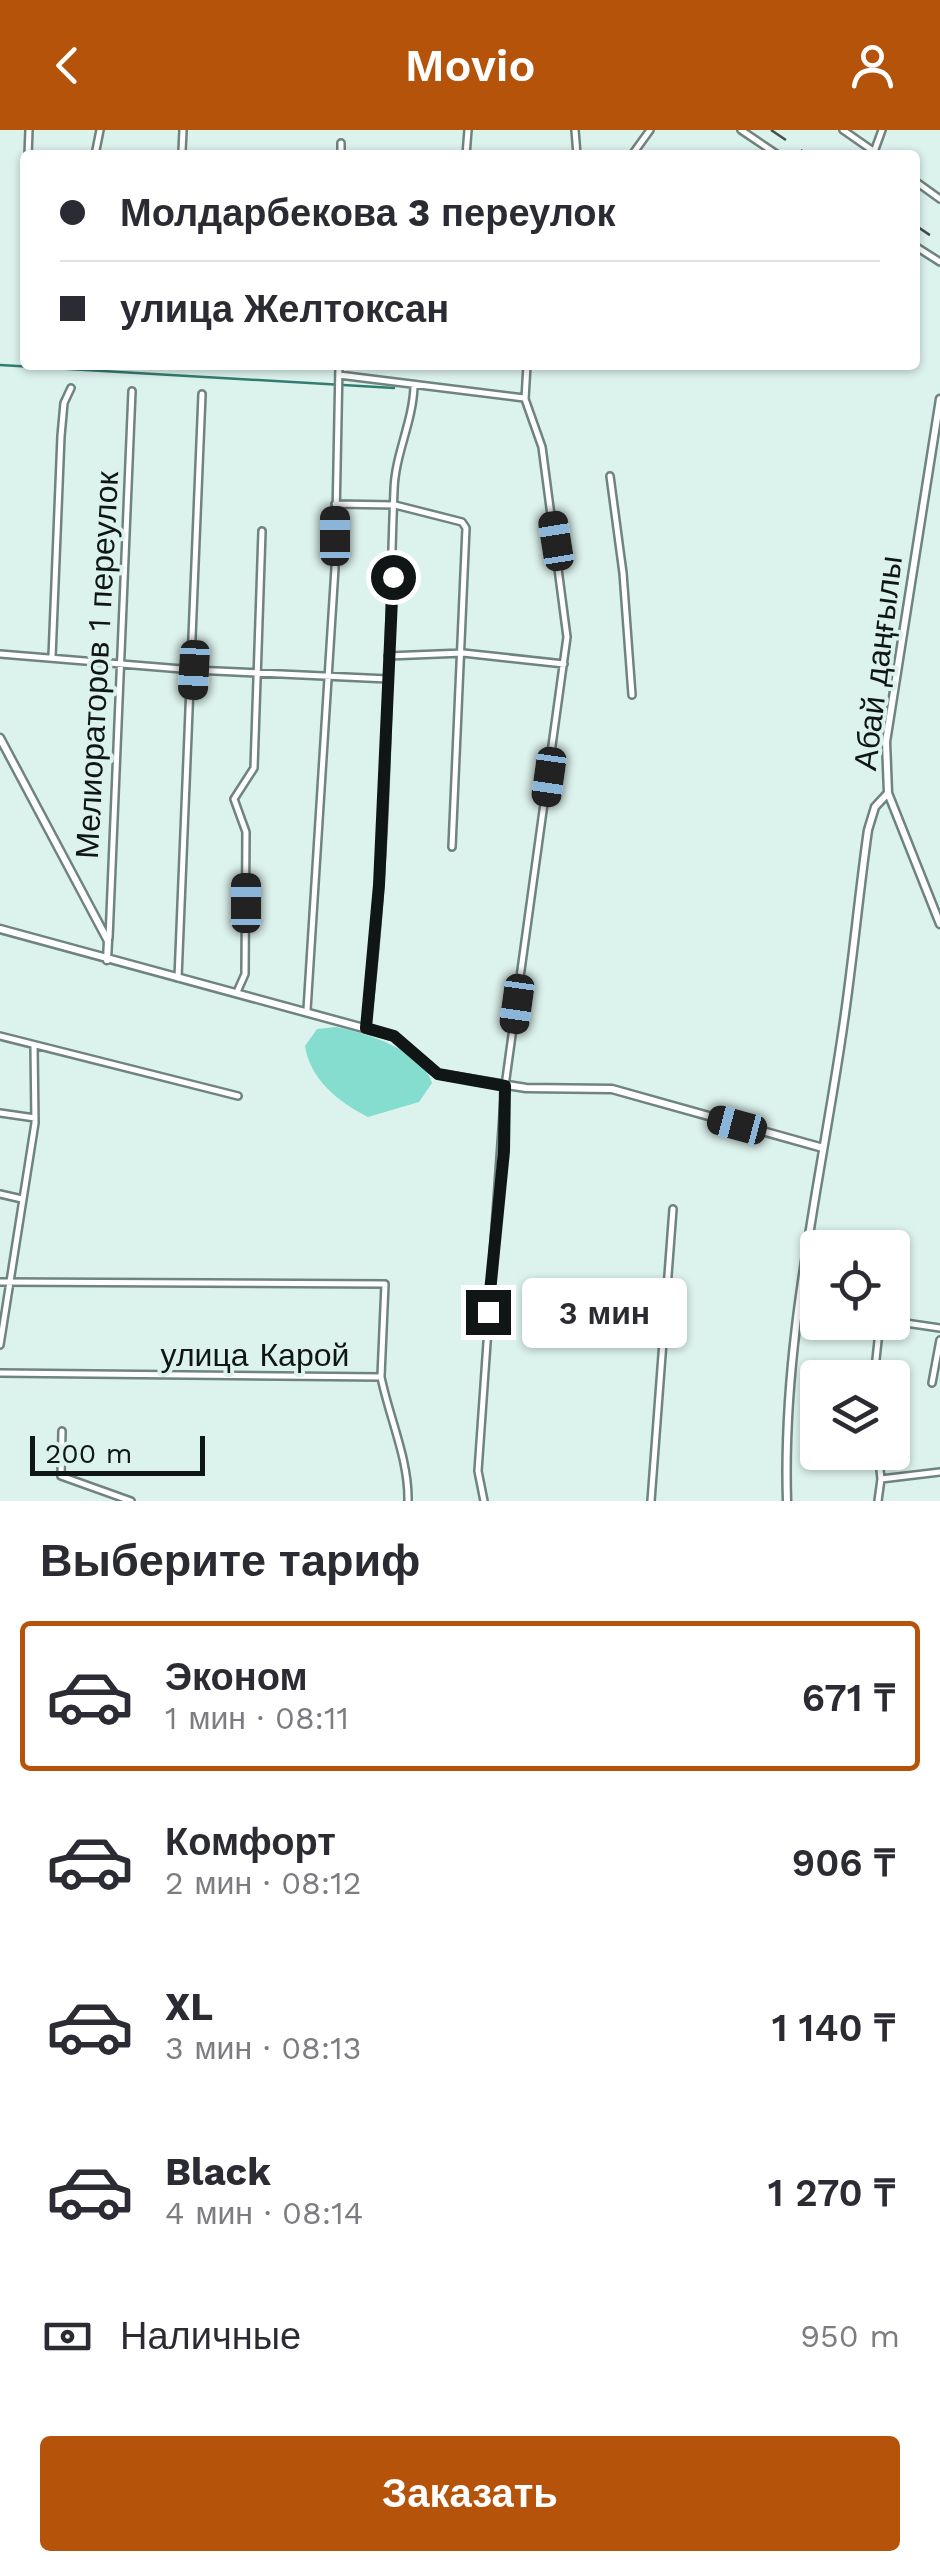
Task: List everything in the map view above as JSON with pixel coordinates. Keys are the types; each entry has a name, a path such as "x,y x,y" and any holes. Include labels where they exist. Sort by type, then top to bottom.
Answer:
{"street":[{"path":"742,130 771,150"},
{"path":"843,130 872,150"},
{"path":"341,143 341,150"},
{"path":"306,1010 339,370"},
{"path":"484,1501 478,1471 505,1086 567,637 542,446 525,398 527,370"},
{"path":"339,375 525,398"},
{"path":"366,1028 379,885 395,479 413,411 414,386"},
{"path":"52,657 61,436 64,403 71,388"},
{"name":"Мелиораторов 1 переулок","path":"108,941 132,392"},
{"path":"178,978 194,670 202,394"},
{"name":"Абай даңғылы","path":"940,399 886,742 888,793 940,924"},
{"path":"610,476 631,647 632,695"},
{"path":"335,504 394,504 462,522 466,528 452,847"},
{"path":"237,992 245,974 246,832 234,798 254,768 262,530"},
{"path":"388,656 463,653 565,664"},
{"path":"0,654 194,670 388,678"},
{"path":"0,738 108,941 107,960"},
{"path":"787,1501 797,1313 868,830 875,807 888,793"},
{"path":"0,922 2,930 394,1036 438,1074 505,1086 612,1090 823,1148"},
{"path":"0,1036 238,1096"},
{"path":"0,1345 35,1118 34,1046"},
{"path":"0,1113 35,1118"},
{"path":"0,1194 22,1199"},
{"path":"651,1501 673,1209"},
{"path":"0,1282 385,1284 381,1377"},
{"path":"910,1324 940,1328"},
{"path":"932,1382 940,1340"},
{"name":"улица Карой","path":"0,1373 381,1377 390,1426 409,1479 408,1501"},
{"path":"62,1431 61,1476 131,1501"},
{"path":"878,1501 880,1470"},
{"path":"881,1479 940,1472"}],"green space":[{"path":"336,1027 392,1045 417,1061 432,1083 419,1102 368,1117 336,1097 319,1079 305,1046 317,1029"}],"waterway":[{"path":"0,365 20,366"},
{"path":"86,370 394,388"}],"railway":[{"path":"771,130 801,150"},
{"path":"920,228 940,242"}],"route":[{"path":"393,577 379,885 366,1028 394,1036 438,1074 505,1086 504,1151 488,1312"}]}
